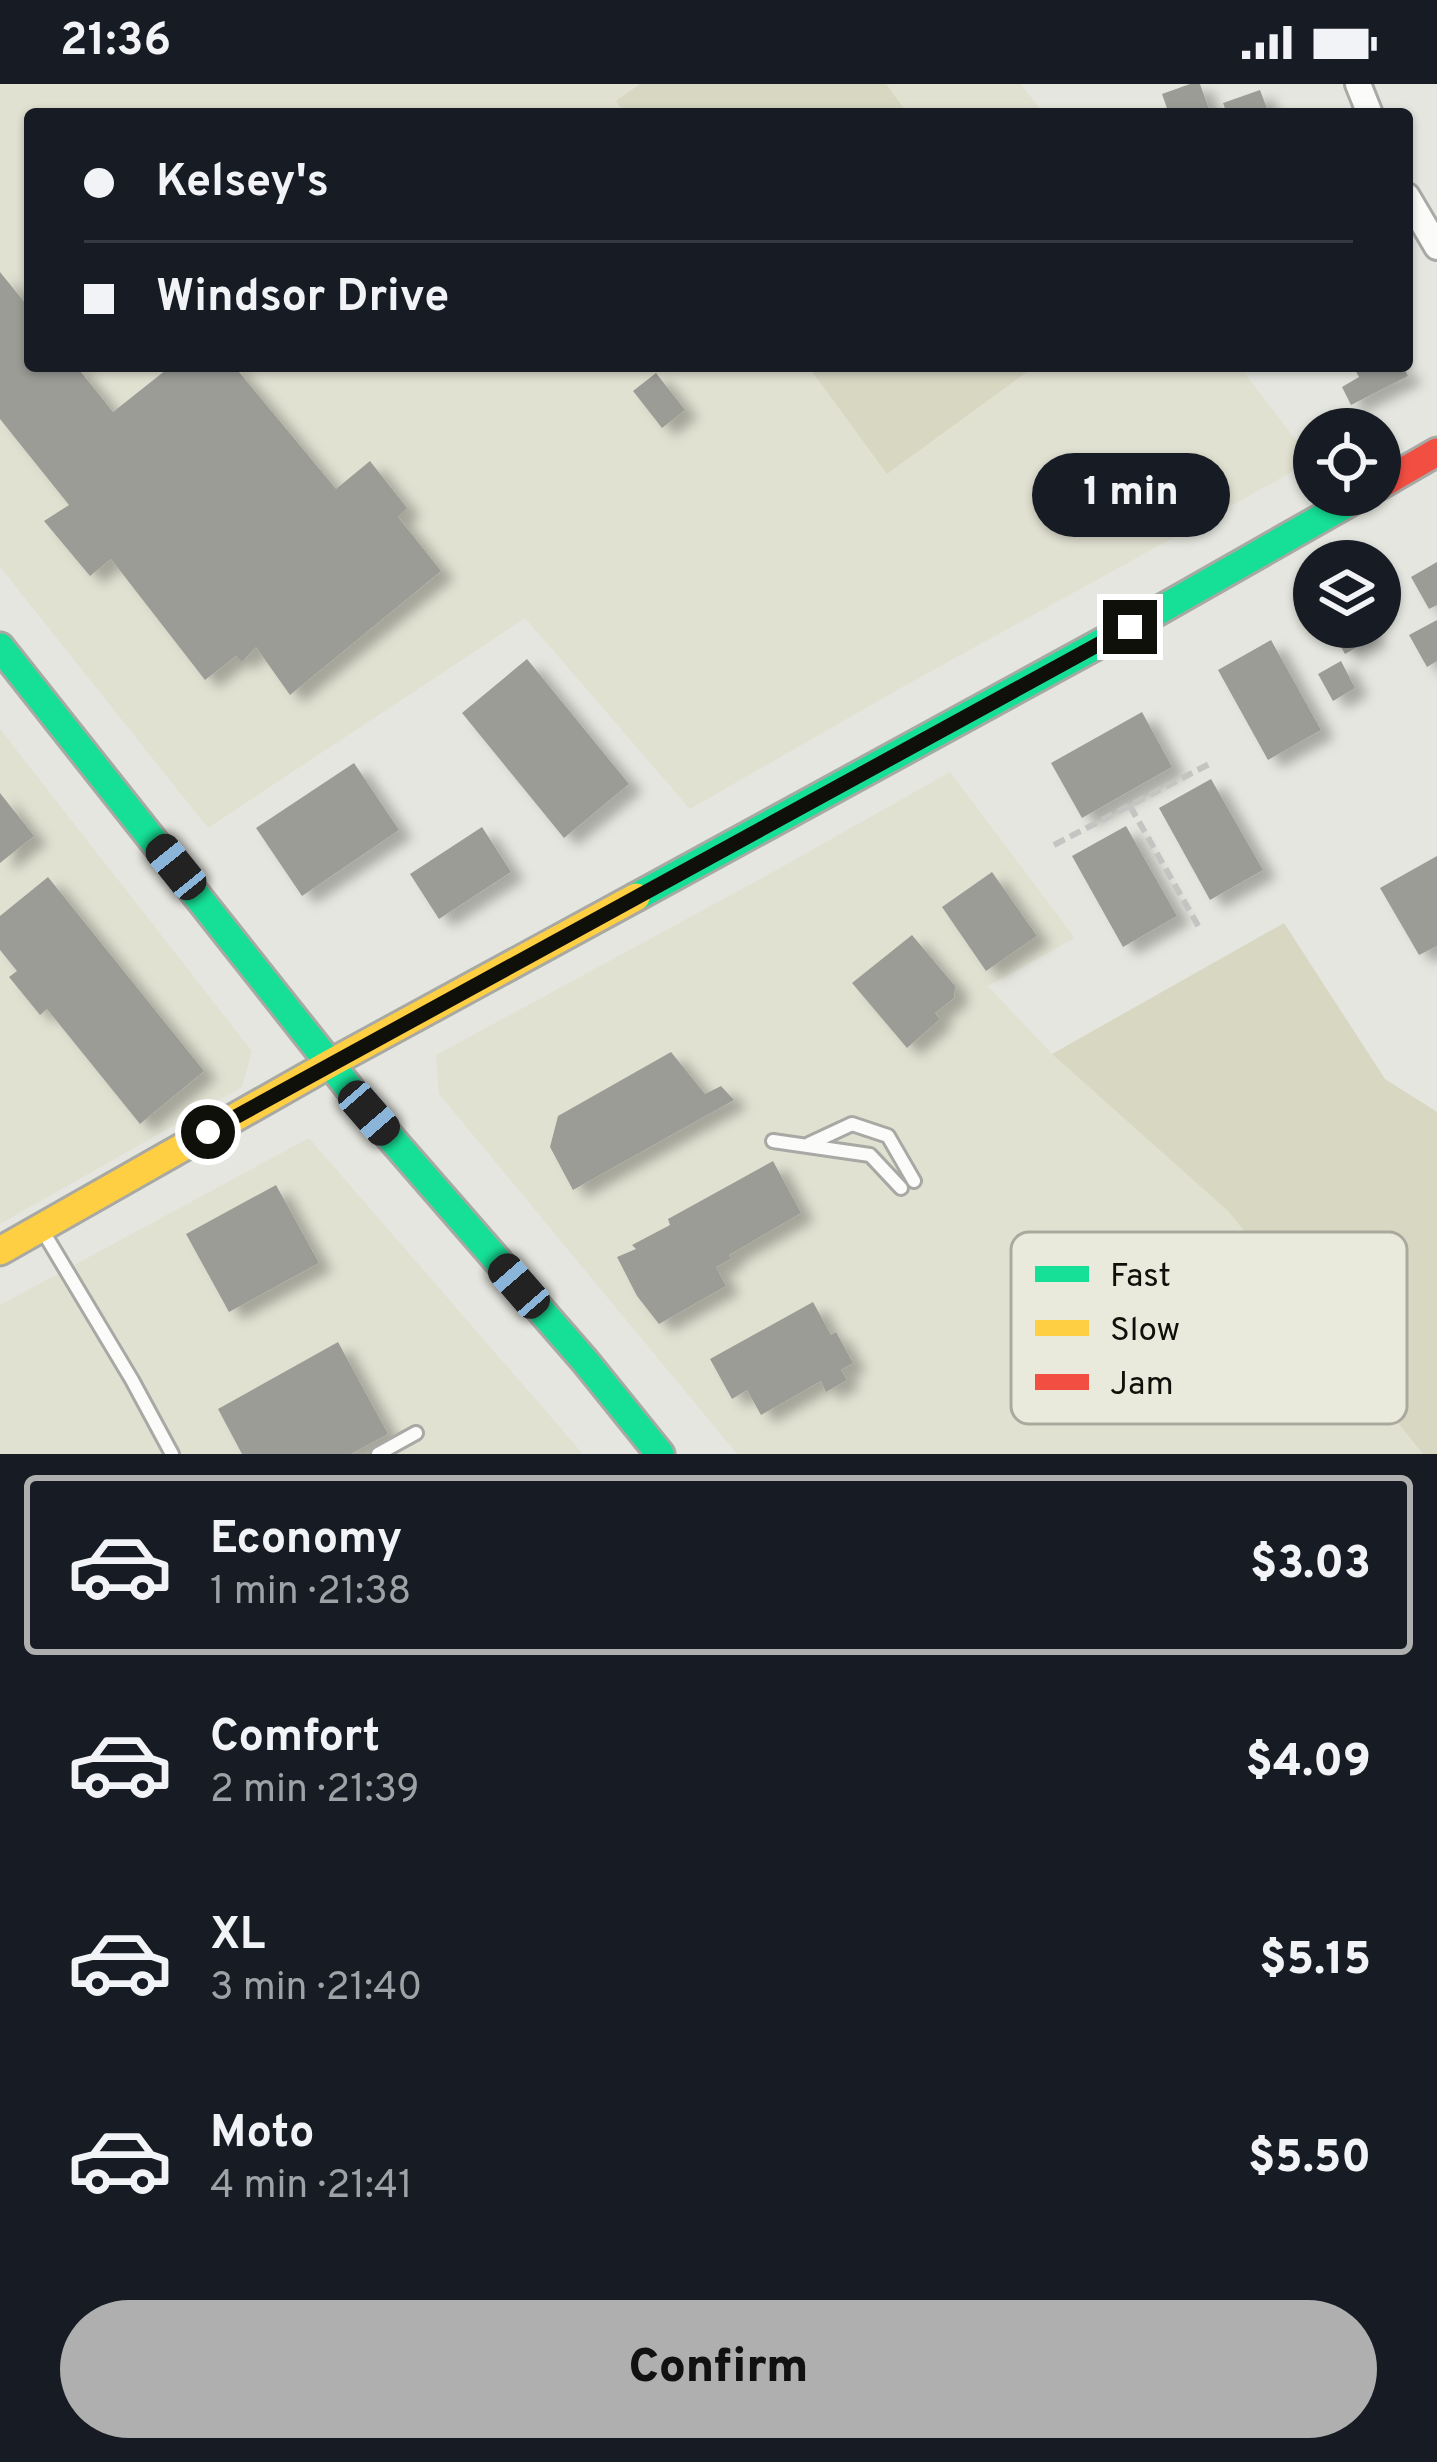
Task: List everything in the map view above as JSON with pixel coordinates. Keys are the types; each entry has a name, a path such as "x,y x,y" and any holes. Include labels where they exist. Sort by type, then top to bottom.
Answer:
{"street":[{"path":"1413,206 1437,247"},
{"path":"1401,473 1437,452"},
{"path":"0,1251 331,1063 1325,516"},
{"path":"0,647 369,1113 660,1454"}],"lane":[{"path":"773,1141 871,1155 907,1185 888,1136 852,1124 807,1145"},
{"path":"40,1227 172,1454"},
{"path":"378,1454 416,1433"}],"path":[{"path":"1054,845 1214,762"},
{"path":"1130,806 1202,932"}],"shaded area":[{"path":"0,84 1021,84 1039,108 24,108 24,372 1244,372 1293,436 1293,471 690,809 525,618 208,828 0,567"},
{"path":"0,729 252,1051 242,1087 0,1224"},
{"path":"950,772 1075,938 988,986 1052,1054 1229,1212 1245,1232 1011,1232 1011,1424 1399,1424 1423,1454 737,1454 439,1094 436,1055"},
{"path":"309,1138 583,1454 0,1454 0,1305"}],"green space":[{"path":"640,84 886,84 904,108 621,108 616,101"},
{"path":"812,372 1027,372 887,474"},
{"path":"1284,923 1385,1079 1437,1112 1437,1454 1423,1454 1399,1424 1407,1424 1407,1232 1245,1232 1229,1212 1052,1054"}],"building":[{"path":"1200,84 1209,108 1167,108 1162,94"},
{"path":"1260,90 1267,108 1225,108 1223,103"},
{"path":"0,272 24,302 24,372 81,372 113,412 163,372 239,372 336,489 370,461 407,508 398,517 441,571 290,695 256,647 242,662 236,656 205,680 111,559 90,576 44,521 69,505 0,419"},
{"path":"1356,372 1406,372 1408,376 1351,405 1342,387 1359,377"},
{"path":"656,373 685,410 662,428 633,391"},
{"path":"1437,562 1437,605 1429,609 1411,577"},
{"path":"1437,620 1437,661 1427,667 1409,635"},
{"path":"1271,640 1321,730 1268,760 1218,670"},
{"path":"527,659 629,784 564,838 462,713"},
{"path":"1341,661 1355,688 1333,701 1318,674"},
{"path":"1142,712 1172,767 1082,818 1051,763"},
{"path":"354,763 399,830 302,896 256,828"},
{"path":"1211,779 1263,870 1210,900 1159,808"},
{"path":"0,793 34,836 0,863"},
{"path":"1126,826 1177,916 1123,947 1072,856"},
{"path":"482,827 511,872 439,919 410,874"},
{"path":"1437,856 1437,946 1419,955 1380,888"},
{"path":"992,872 1037,936 986,971 942,907"},
{"path":"48,877 204,1071 140,1124 47,1009 40,1015 9,977 17,971 0,950 0,916"},
{"path":"912,935 955,986 954,998 935,1013 940,1019 907,1048 852,983"},
{"path":"671,1052 705,1094 721,1086 734,1100 573,1190 550,1147 558,1116"},
{"path":"773,1161 801,1213 716,1267 726,1286 659,1324 637,1296 617,1257 670,1225 668,1219"},
{"path":"276,1185 319,1263 229,1312 186,1234"},
{"path":"813,1302 853,1363 841,1370 847,1380 826,1392 821,1381 761,1415 747,1390 732,1399 710,1359"},
{"path":"338,1342 388,1434 351,1454 242,1454 218,1409"}],"traffic: fast":[{"path":"636,897 1325,516"},
{"path":"0,647 369,1113 660,1454"}],"traffic: slow":[{"path":"0,1251 636,897"}],"traffic: jam":[{"path":"1401,473 1437,452"}],"route":[{"path":"208,1132 1130,627"}]}
